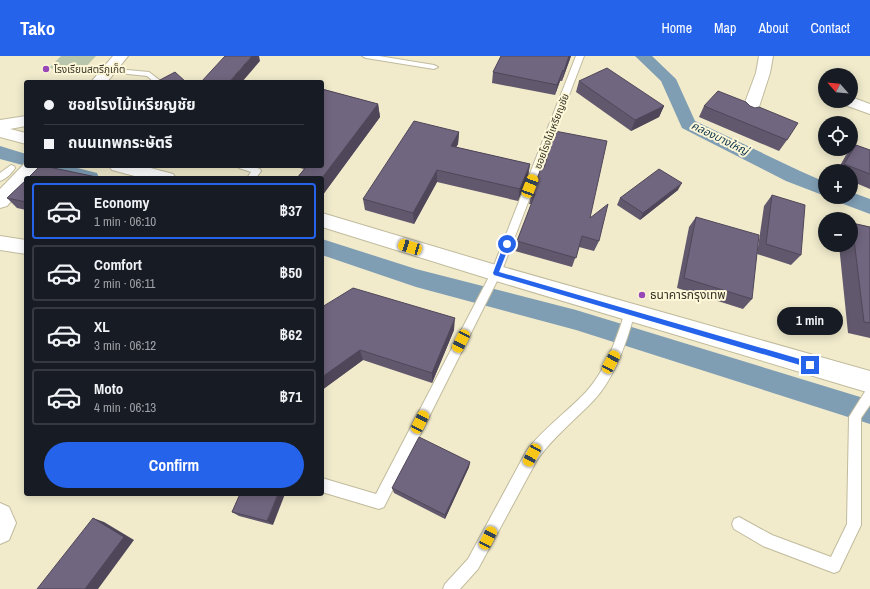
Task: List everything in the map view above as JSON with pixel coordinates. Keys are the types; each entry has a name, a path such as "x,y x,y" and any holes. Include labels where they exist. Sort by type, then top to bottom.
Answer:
{"main road":[{"path":"104,76 120,56"},
{"path":"0,125 24,121"},
{"path":"0,131 24,138"},
{"path":"0,201 24,168"},
{"path":"133,168 160,176"},
{"path":"324,221 492,281 868,392"}],"street":[{"path":"749,114 763,73 766,56"},
{"path":"858,105 870,109"},
{"path":"0,244 24,247"},
{"path":"0,516 3,523 0,531"}],"lane":[{"path":"366,56 434,67"},
{"name":"ซอยโรงไม้เหรียญชัย","path":"324,486 379,502 492,281 580,56"},
{"path":"104,76 148,74 156,80"},
{"path":"0,178 24,168"},
{"path":"248,168 257,171 253,176"},
{"path":"450,589 473,564 536,449 597,387 621,343 628,321"},
{"path":"739,524 768,541 834,566 854,524 855,417 868,392"}],"green space":[{"path":"61,56 96,56 81,72 49,68"}],"building":[{"path":"225,56 252,56 231,80 203,80"},
{"path":"501,56 569,56 557,85 493,72"},
{"path":"607,68 664,106 635,120 579,81"},
{"path":"175,72 184,80 160,80"},
{"path":"324,90 378,104 324,176 299,176 305,168 324,168"},
{"path":"718,91 746,102 755,108 759,107 798,123 787,140 704,106"},
{"path":"414,121 459,132 451,146 530,164 520,189 437,170 413,213 363,199"},
{"path":"555,131 607,141 590,218 608,204 599,241 582,236 576,258 517,241 535,194 532,193 541,168 544,168"},
{"path":"858,146 870,150 870,174 858,169 858,164 844,164 849,156 858,156"},
{"path":"38,168 54,168 92,176 30,176"},
{"path":"659,169 682,183 643,213 620,198"},
{"path":"24,182 24,202 7,198"},
{"path":"772,195 805,205 801,255 766,244"},
{"path":"696,217 759,235 752,299 684,278"},
{"path":"858,224 870,227 870,323 864,322 856,252 858,252"},
{"path":"353,288 455,318 432,373 360,350 324,376 324,306"},
{"path":"419,437 470,462 445,515 392,488"},
{"path":"239,496 277,496 267,521 232,512"},
{"path":"93,518 124,537 85,589 37,589"}],"waterway":[{"name":"คลองบางใหญ่","path":"643,56 668,79 688,124 793,176 818,186"},
{"path":"0,152 8,156 24,160"},
{"path":"54,168 83,176"},
{"name":"คลองบางใหญ่","path":"858,202 870,207"},
{"path":"324,248 416,278 576,320 870,412"}],"place":[{"name":"โรงเรียนสตรีภูเก็ต","path":"46,69"},
{"name":"ธนาคารกรุงเทพ","path":"642,295"}],"route":[{"path":"507,244 496,273 810,365"}]}
